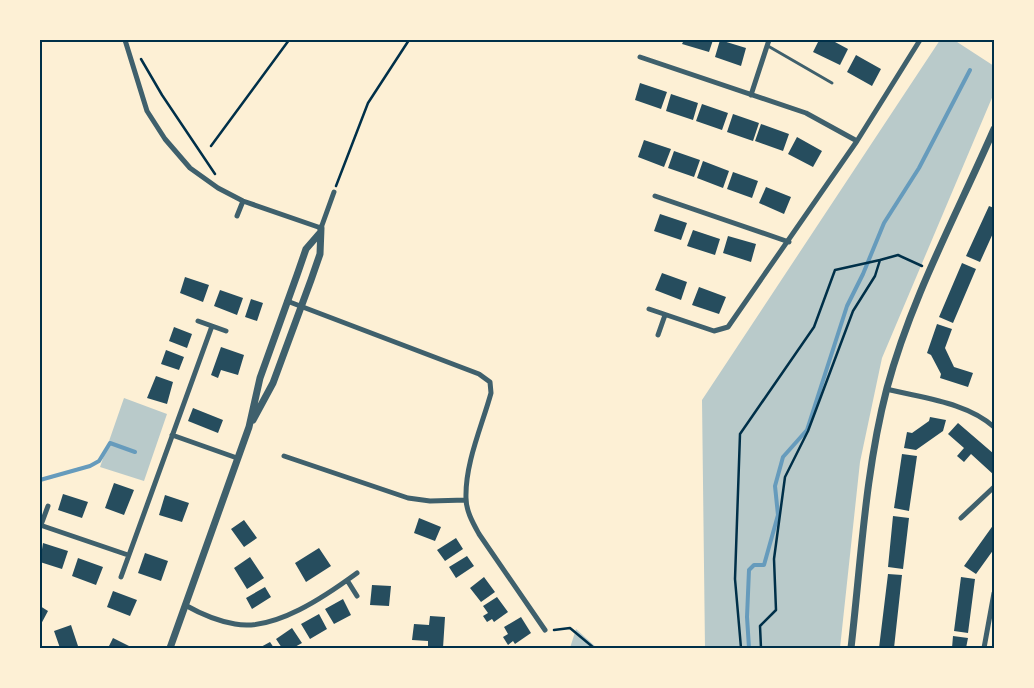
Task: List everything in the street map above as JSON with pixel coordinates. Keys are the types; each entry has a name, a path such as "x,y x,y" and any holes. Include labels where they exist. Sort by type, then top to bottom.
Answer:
{"street":[{"path":"124,40 146,111 179,157 218,188 243,201 320,231"},
{"path":"649,309 714,331 726,328 789,242 857,141 920,40"},
{"path":"751,95 768,43"},
{"path":"640,57 814,116 857,141"},
{"path":"851,648 873,465 887,389 903,338 930,270 994,128"},
{"path":"249,427 260,378 287,301 306,249 320,231 334,192"},
{"path":"655,196 789,242"},
{"path":"237,216 243,201"},
{"path":"170,648 237,458 249,427 273,383 320,254 320,231"},
{"path":"287,301 479,374 490,382 491,393 470,468 466,500 470,518 479,534 545,630"},
{"path":"658,335 665,315"},
{"path":"198,321 226,331"},
{"path":"121,577 212,326"},
{"path":"887,389 960,408 977,415 994,427"},
{"path":"172,436 237,458"},
{"path":"284,456 408,498 430,502 466,500"},
{"path":"961,518 994,487"},
{"path":"48,506 41,525 128,555"},
{"path":"185,605 207,616 237,625 268,623 295,611 357,573"},
{"path":"348,580 357,596"},
{"path":"984,648 994,593"}],"lane":[{"path":"768,43 832,83"}],"path":[{"path":"211,146 289,40"},
{"path":"334,192 368,103 409,40"},
{"path":"140,56 162,95 217,178 218,188"},
{"path":"741,648 735,579 740,434 814,327 835,270 898,255 930,270"},
{"path":"761,648 760,626 776,610 774,559 785,477 808,431 853,311 874,276 880,260"},
{"path":"545,630 570,628 594,648"}],"shaded area":[{"path":"940,40 954,40 994,66 994,93 882,358 860,462 840,648 705,648 702,400"},
{"path":"124,398 167,414 144,481 100,467"},
{"path":"576,629 597,648 570,648"}],"building":[{"path":"684,40 713,40 709,52 682,44"},
{"path":"720,40 746,48 741,66 715,57"},
{"path":"819,40 836,40 835,42 848,49 840,65 813,52"},
{"path":"856,55 881,69 872,86 847,72"},
{"path":"640,83 667,92 661,109 635,100"},
{"path":"671,94 698,103 693,120 666,111"},
{"path":"702,104 728,113 722,130 696,121"},
{"path":"733,114 759,123 753,141 727,132"},
{"path":"761,124 789,134 783,151 755,141"},
{"path":"797,137 822,151 813,167 788,154"},
{"path":"644,140 671,149 664,167 638,157"},
{"path":"674,151 700,160 694,177 668,168"},
{"path":"703,161 729,171 723,188 697,178"},
{"path":"733,172 758,181 752,198 727,189"},
{"path":"766,187 791,197 784,214 759,203"},
{"path":"989,206 994,208 994,231 980,262 966,256"},
{"path":"660,214 687,223 681,240 654,231"},
{"path":"693,230 720,239 715,255 687,246"},
{"path":"728,236 756,244 751,262 723,253"},
{"path":"962,263 976,269 953,323 939,317"},
{"path":"662,273 687,282 681,300 655,290"},
{"path":"185,277 209,285 203,302 180,293"},
{"path":"699,287 726,297 719,314 692,305"},
{"path":"220,290 243,298 237,315 214,306"},
{"path":"251,299 263,303 257,321 245,317"},
{"path":"937,324 952,329 945,348 954,367 973,373 968,387 940,378 941,374 931,355 927,353"},
{"path":"174,327 192,334 187,348 169,341"},
{"path":"221,347 244,355 238,375 221,370 218,378 211,375"},
{"path":"166,350 184,357 179,370 161,364"},
{"path":"156,376 173,382 167,404 147,398"},
{"path":"193,408 223,420 218,433 188,421"},
{"path":"930,417 946,420 943,431 916,450 904,448 907,432 912,433 929,421"},
{"path":"958,423 994,454 994,475 971,454 964,462 957,456 964,448 948,434"},
{"path":"902,454 917,456 909,511 894,508"},
{"path":"114,483 134,490 124,515 105,508"},
{"path":"63,494 88,502 82,518 58,510"},
{"path":"165,495 189,503 182,522 159,515"},
{"path":"893,516 909,518 903,569 888,567"},
{"path":"419,518 441,527 435,541 414,533"},
{"path":"244,520 257,538 244,547 231,529"},
{"path":"994,524 994,549 976,574 964,566"},
{"path":"456,538 463,549 445,561 437,550"},
{"path":"43,543 68,551 62,569 40,562"},
{"path":"319,548 331,566 306,582 295,563"},
{"path":"145,553 168,561 161,581 138,573"},
{"path":"467,556 474,566 456,578 449,567"},
{"path":"250,557 264,578 247,589 234,568"},
{"path":"78,558 103,567 96,585 72,576"},
{"path":"888,574 902,575 894,648 879,648"},
{"path":"484,577 495,592 481,602 470,588"},
{"path":"961,577 975,579 968,633 954,631"},
{"path":"372,585 391,586 389,606 370,605"},
{"path":"265,587 271,597 252,609 246,598"},
{"path":"113,591 137,600 130,616 107,607"},
{"path":"497,597 508,612 494,622 492,619 487,622 483,616 488,613 483,606"},
{"path":"343,599 351,615 334,624 325,609"},
{"path":"40,606 48,611 40,626"},
{"path":"319,614 327,629 310,639 301,624"},
{"path":"430,616 445,617 443,648 428,648 428,641 412,640 414,624 429,625"},
{"path":"521,617 531,633 515,644 513,641 508,645 503,637 508,634 504,627"},
{"path":"71,625 78,646 60,648 54,631"},
{"path":"292,628 302,643 293,648 282,648 276,639"},
{"path":"953,636 968,638 966,648 952,648"},
{"path":"113,638 129,646 129,648 108,648"},
{"path":"270,642 274,648 259,648"}],"waterway":[{"path":"749,648 747,617 749,570 754,565 764,565 778,515 775,486 783,457 807,430 847,306 863,274 884,223 919,168 970,70"},
{"path":"40,480 90,466 99,461 110,443 135,452"}]}
